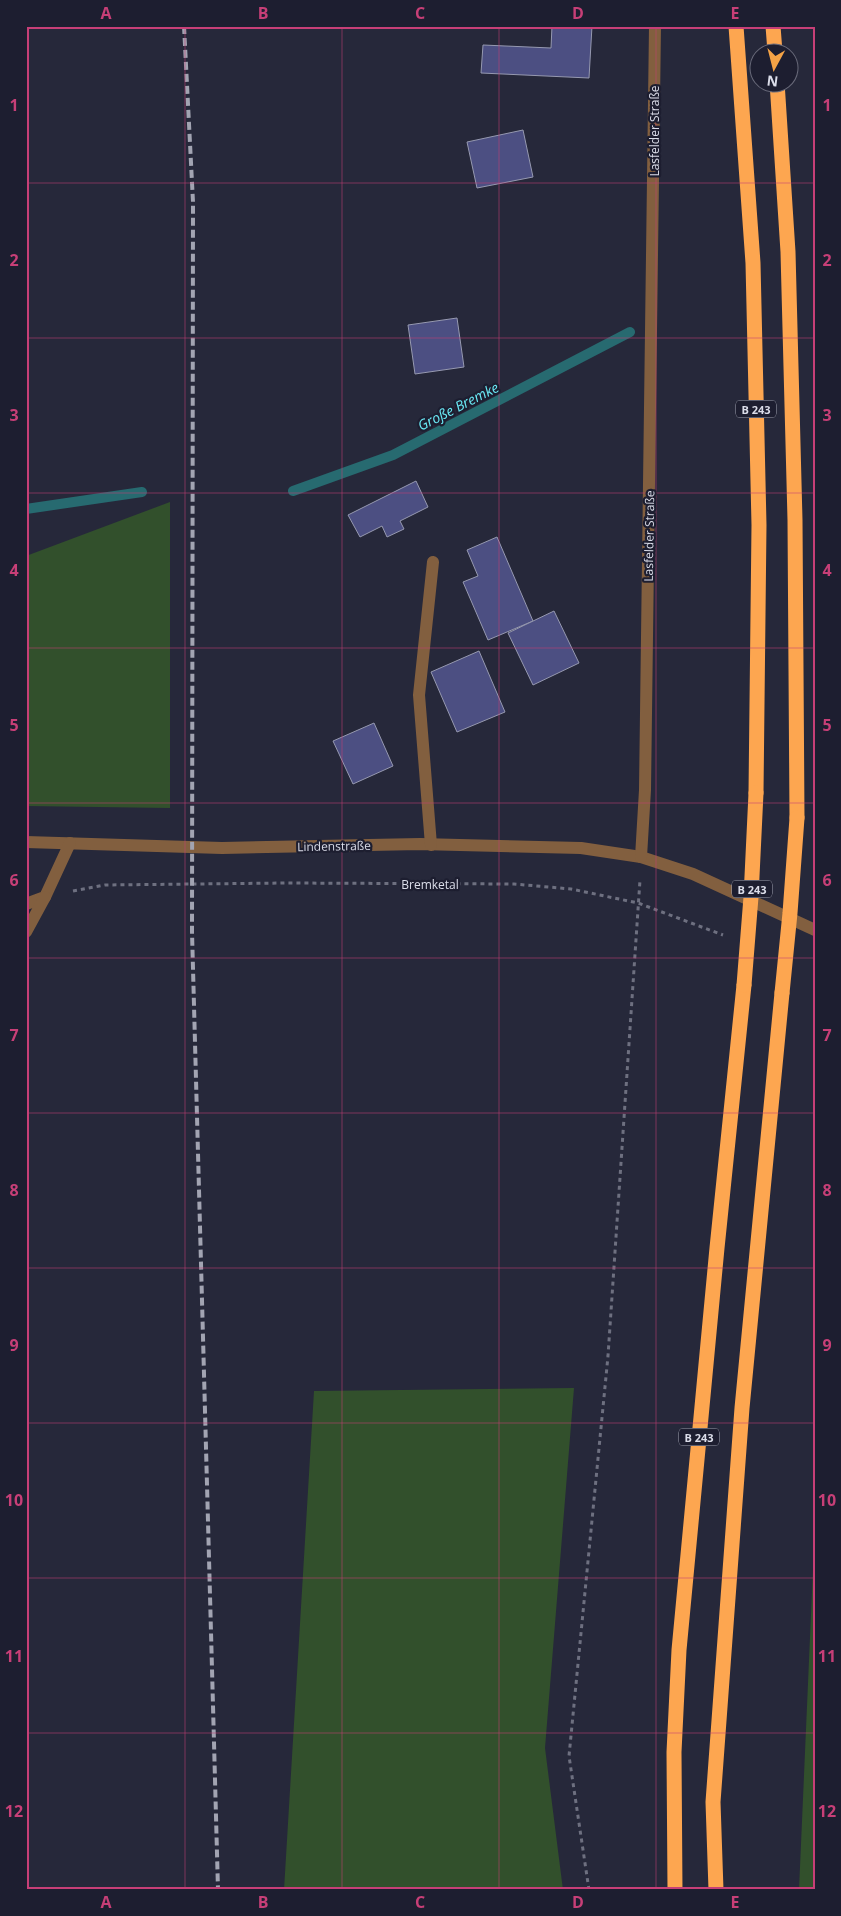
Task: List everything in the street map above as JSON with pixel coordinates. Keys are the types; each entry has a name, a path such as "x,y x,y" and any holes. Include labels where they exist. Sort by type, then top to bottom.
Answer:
{"highway":[{"name":"B 243","path":"675,1890 674,1752 679,1650 744,985 756,793 759,525 753,263 736,26"},
{"path":"774,26 775,42"},
{"name":"B 243","path":"716,1890 713,1802 741,1417 790,913 796,818 795,520 788,252 778,92"}],"street":[{"name":"Lasfelder Straße","path":"641,857 645,780 655,26"},
{"path":"430,845 419,695 433,562"},
{"name":"Lindenstraße","path":"26,842 222,848 430,845 581,848 641,857"},
{"path":"26,932 45,897 70,842"},
{"path":"641,857 693,874 815,930"},
{"path":"26,904 45,897"}],"path":[{"path":"588,1890 569,1756 608,1356 641,857"},
{"name":"Bremketal","path":"45,897 105,885 285,883 504,884 571,889 638,903 730,938"}],"green space":[{"path":"170,502 170,808 26,806 26,556"},
{"path":"574,1388 545,1748 563,1890 284,1890 314,1391"},
{"path":"815,1523 815,1890 799,1890"}],"building":[{"path":"552,26 592,26 589,78 481,73 483,45 551,48"},
{"path":"523,130 533,177 477,188 467,142"},
{"path":"457,318 464,367 415,374 408,325"},
{"path":"416,481 428,507 400,521 404,529 387,537 382,526 360,537 348,515"},
{"path":"497,537 533,621 488,640 463,582 478,576 467,550"},
{"path":"554,611 579,663 533,685 508,633"},
{"path":"479,651 505,712 457,732 431,672"},
{"path":"374,723 393,766 353,784 333,741"}],"waterway":[{"name":"Große Bremke","path":"293,491 393,455 630,332"},
{"name":"Große Bremke","path":"26,509 142,492"}],"railway":[{"path":"184,26 193,202 192,932 218,1890"}]}
